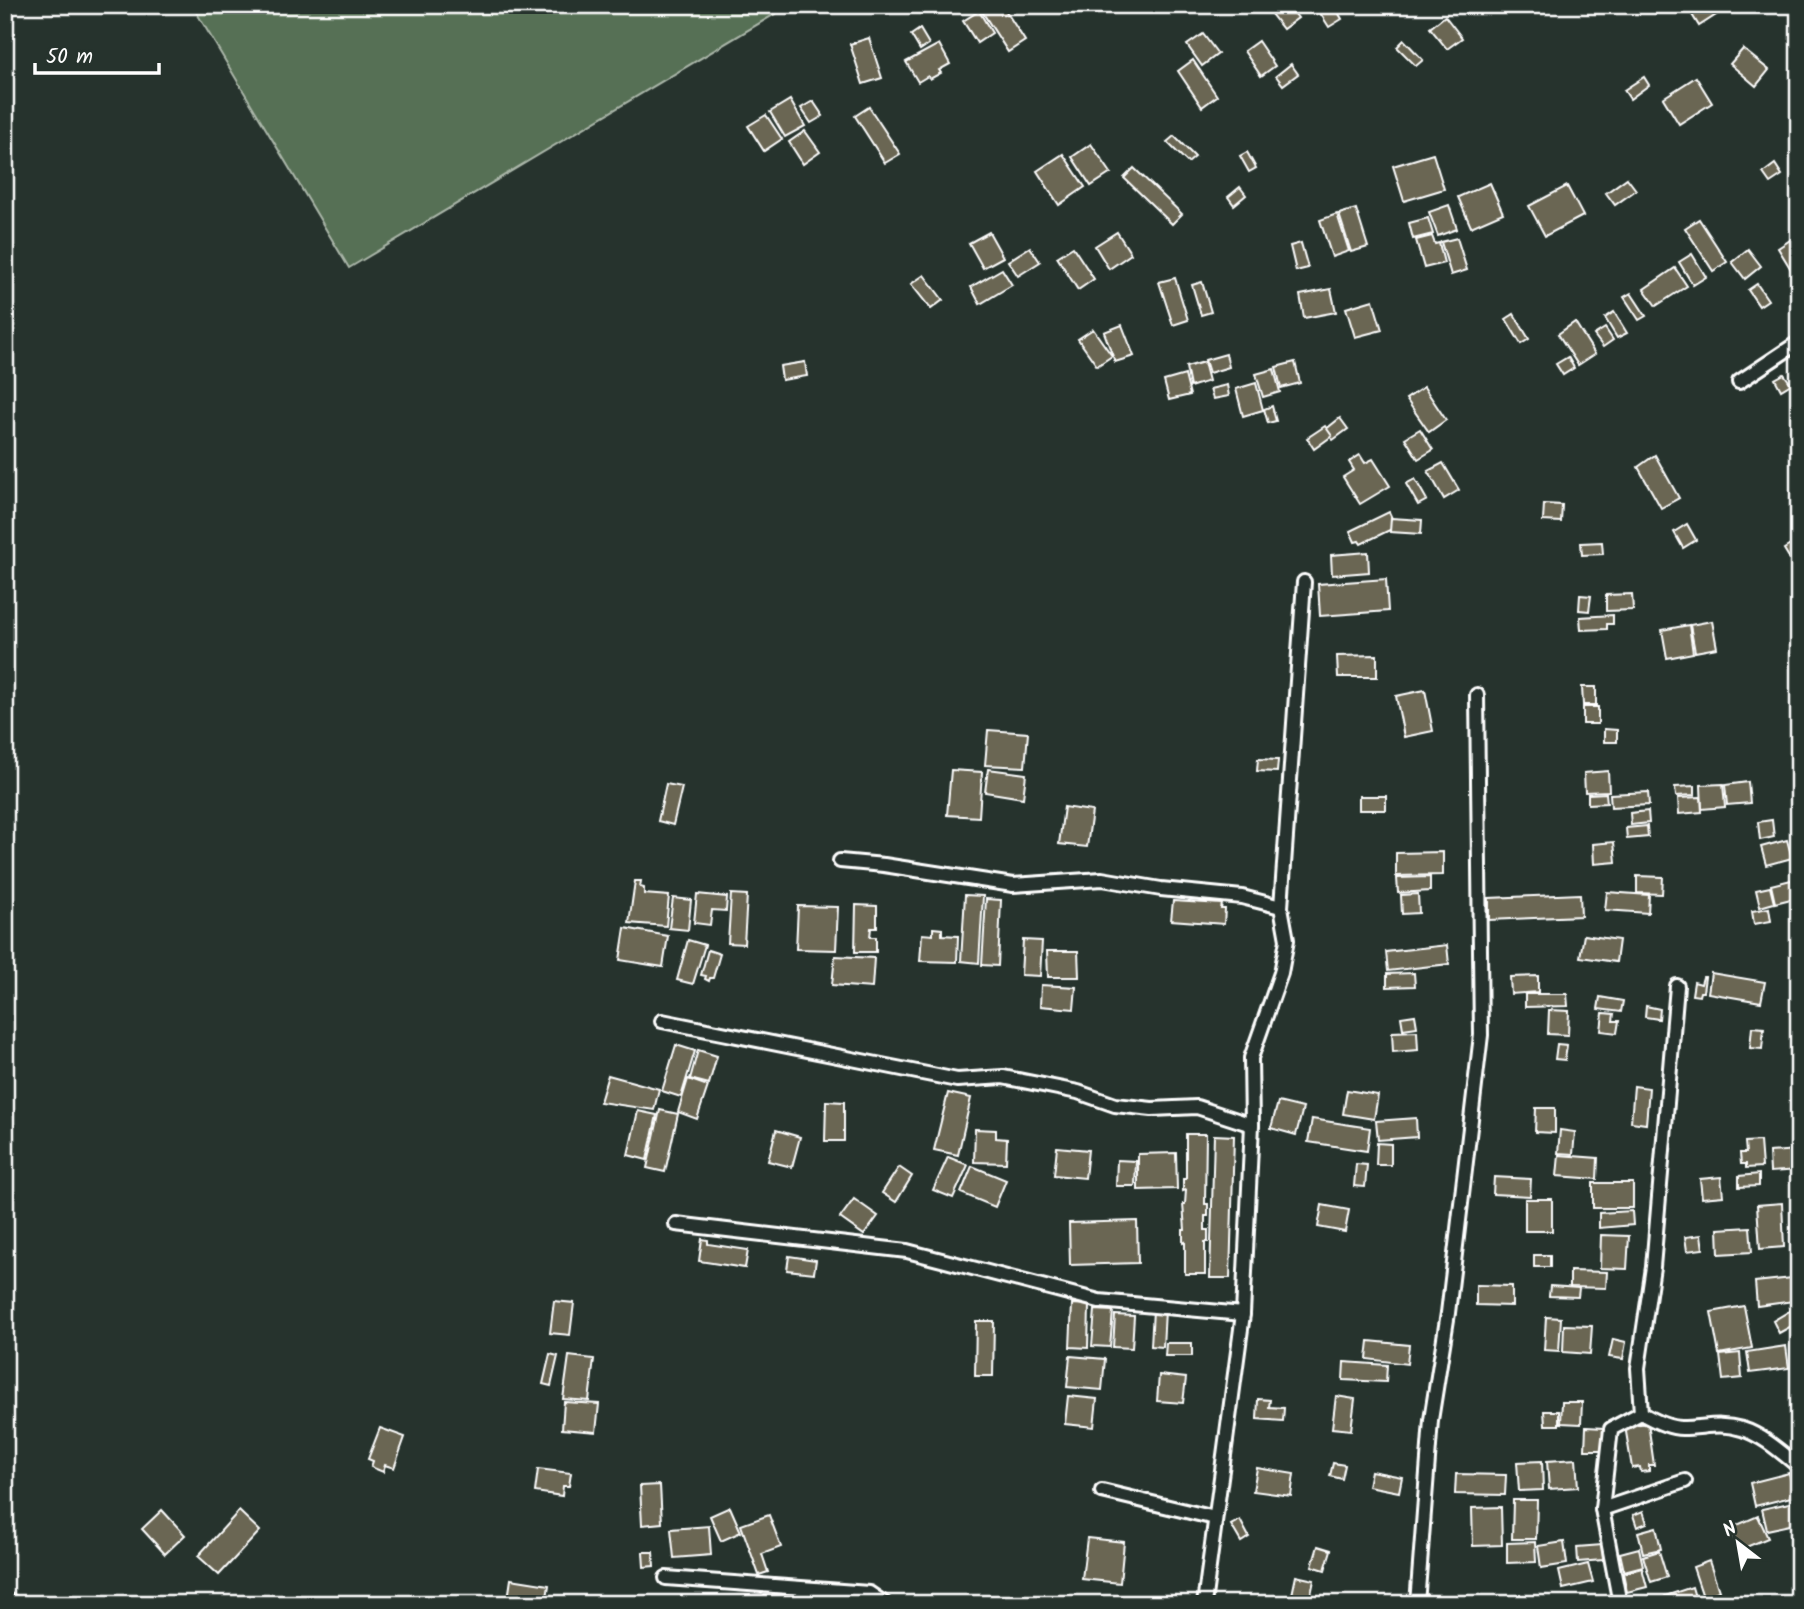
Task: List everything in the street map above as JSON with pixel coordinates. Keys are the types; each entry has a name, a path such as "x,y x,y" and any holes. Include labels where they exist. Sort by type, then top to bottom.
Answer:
{"street":[{"path":"1739,382 1799,342"},
{"path":"1204,1604 1243,1314 1252,1125 1251,1058 1281,973 1287,940 1281,907 1304,582"},
{"path":"1417,1604 1431,1420 1448,1313 1481,1035 1477,695"},
{"path":"840,861 1013,885 1102,878 1161,889 1242,897 1281,907"},
{"path":"1641,1413 1638,1368 1653,1267 1677,986"},
{"path":"662,1021 957,1080 1003,1077 1078,1092 1115,1105 1152,1109 1197,1107 1252,1125"},
{"path":"676,1224 907,1251 1099,1301 1243,1314"},
{"path":"1641,1413 1655,1421 1680,1428 1711,1424 1744,1430 1798,1465"},
{"path":"1620,1604 1602,1509 1611,1429 1641,1413"},
{"path":"1602,1509 1685,1481"},
{"path":"1102,1491 1215,1518"},
{"path":"666,1578 869,1593 885,1604"},
{"path":"5,1599 15,1604"}],"green space":[{"path":"192,5 790,5 349,268"}],"building":[{"path":"989,5 1002,5 1025,41 1008,52 981,10"},
{"path":"1264,5 1288,5 1298,18 1283,29"},
{"path":"1315,5 1334,5 1342,19 1329,27"},
{"path":"1686,5 1725,5 1727,8 1699,26"},
{"path":"979,11 992,33 977,43 963,21"},
{"path":"1445,16 1462,38 1447,49 1430,28"},
{"path":"920,29 929,44 920,50 911,35"},
{"path":"1203,34 1218,54 1202,66 1187,45"},
{"path":"869,38 882,78 863,84 850,44"},
{"path":"1404,40 1423,60 1416,66 1397,47"},
{"path":"1258,41 1275,66 1261,76 1244,51"},
{"path":"939,44 950,64 939,70 941,73 918,82 906,62"},
{"path":"1743,49 1769,70 1756,86 1730,64"},
{"path":"1193,60 1217,96 1202,107 1178,71"},
{"path":"1291,64 1298,74 1283,85 1276,76"},
{"path":"1644,77 1649,85 1630,99 1624,90"},
{"path":"1696,77 1712,103 1679,124 1663,98"},
{"path":"790,100 805,126 785,137 770,112"},
{"path":"813,101 823,116 811,123 801,108"},
{"path":"869,107 900,154 885,163 855,116"},
{"path":"766,115 782,139 764,151 748,126"},
{"path":"805,131 820,152 803,164 789,142"},
{"path":"1174,136 1195,157 1188,163 1167,142"},
{"path":"1091,144 1111,173 1091,186 1072,157"},
{"path":"1247,152 1256,168 1249,172 1240,156"},
{"path":"1063,154 1085,187 1059,205 1037,171"},
{"path":"1433,154 1444,189 1404,201 1393,166"},
{"path":"1775,164 1782,175 1770,183 1763,173"},
{"path":"1134,168 1182,214 1172,224 1124,178"},
{"path":"1627,178 1636,190 1615,205 1606,193"},
{"path":"1490,183 1503,213 1471,227 1458,197"},
{"path":"1567,186 1583,216 1545,236 1529,206"},
{"path":"1240,187 1246,195 1234,205 1228,197"},
{"path":"1449,205 1457,229 1438,236 1429,212"},
{"path":"1356,209 1368,247 1351,252 1339,214"},
{"path":"1337,214 1349,251 1332,257 1320,220"},
{"path":"1428,218 1433,234 1413,239 1409,223"},
{"path":"1699,219 1727,262 1713,271 1685,228"},
{"path":"989,232 1003,257 983,268 969,243"},
{"path":"1117,232 1131,254 1109,269 1095,246"},
{"path":"1432,236 1435,244 1439,243 1444,263 1424,268 1416,240"},
{"path":"1795,237 1799,243 1799,274 1795,276 1778,248"},
{"path":"1457,238 1467,270 1451,275 1441,242"},
{"path":"1301,243 1308,268 1296,271 1290,246"},
{"path":"1030,247 1040,262 1018,276 1008,261"},
{"path":"1073,247 1094,279 1078,290 1057,257"},
{"path":"1748,249 1761,266 1745,279 1732,262"},
{"path":"1692,254 1706,277 1693,285 1679,262"},
{"path":"1675,268 1687,286 1656,306 1644,289"},
{"path":"1002,269 1012,285 980,304 971,287"},
{"path":"924,275 943,300 931,309 911,284"},
{"path":"1175,278 1188,320 1173,325 1159,282"},
{"path":"1202,282 1211,312 1201,315 1192,285"},
{"path":"1757,284 1768,300 1759,306 1748,290"},
{"path":"1331,289 1336,312 1304,318 1300,295"},
{"path":"1631,293 1646,316 1639,320 1624,297"},
{"path":"1373,300 1382,330 1355,337 1346,308"},
{"path":"1614,312 1627,333 1617,338 1605,318"},
{"path":"1514,314 1529,339 1521,344 1506,319"},
{"path":"1575,322 1595,354 1578,365 1558,334"},
{"path":"1122,325 1134,356 1115,362 1104,332"},
{"path":"1605,328 1613,340 1603,347 1594,335"},
{"path":"1093,329 1112,356 1097,366 1078,339"},
{"path":"1226,354 1229,367 1209,373 1205,360"},
{"path":"1568,357 1574,368 1563,375 1556,364"},
{"path":"805,362 807,376 782,380 780,366"},
{"path":"1204,362 1209,381 1190,387 1186,367"},
{"path":"1295,362 1300,383 1281,388 1276,367"},
{"path":"1274,369 1280,392 1263,397 1256,374"},
{"path":"1784,374 1791,384 1781,390 1775,379"},
{"path":"1185,375 1190,395 1169,400 1164,381"},
{"path":"1256,383 1263,410 1243,416 1236,389"},
{"path":"1227,385 1229,396 1213,399 1210,389"},
{"path":"1424,387 1446,420 1429,432 1406,399"},
{"path":"1272,406 1276,421 1268,423 1264,409"},
{"path":"1340,418 1348,429 1333,440 1325,430"},
{"path":"1325,426 1332,436 1314,449 1307,438"},
{"path":"1420,429 1433,450 1418,459 1405,438"},
{"path":"1360,455 1365,463 1373,459 1390,486 1360,504 1343,477 1354,470 1349,462"},
{"path":"1655,455 1679,498 1661,508 1638,467"},
{"path":"1443,463 1459,490 1444,499 1428,471"},
{"path":"1415,479 1427,500 1418,505 1406,484"},
{"path":"1544,504 1562,505 1561,522 1543,521"},
{"path":"1389,512 1396,527 1361,544 1359,541 1355,542 1350,531"},
{"path":"1391,518 1422,520 1421,534 1390,532"},
{"path":"1687,524 1696,540 1683,548 1674,532"},
{"path":"1797,541 1799,567 1796,569 1784,549"},
{"path":"1602,542 1603,554 1582,555 1581,543"},
{"path":"1368,552 1369,572 1332,575 1331,555"},
{"path":"1386,579 1388,611 1320,616 1318,584"},
{"path":"1632,594 1633,610 1606,611 1606,595"},
{"path":"1580,595 1591,596 1589,611 1579,610"},
{"path":"1613,615 1613,624 1607,624 1607,629 1581,630 1580,617"},
{"path":"1712,621 1717,648 1695,652 1690,625"},
{"path":"1689,625 1693,653 1667,658 1662,630"},
{"path":"1377,655 1377,677 1338,677 1337,656"},
{"path":"1582,687 1596,687 1596,705 1583,705"},
{"path":"1425,690 1433,731 1404,737 1396,696"},
{"path":"1583,707 1598,707 1598,724 1583,724"},
{"path":"1604,729 1617,730 1617,742 1604,742"},
{"path":"988,730 1028,733 1025,767 985,765"},
{"path":"1258,759 1278,760 1277,772 1257,771"},
{"path":"988,769 1026,774 1023,798 985,792"},
{"path":"951,770 982,772 979,817 947,815"},
{"path":"1608,771 1609,791 1585,792 1584,773"},
{"path":"1748,782 1750,803 1727,805 1725,785"},
{"path":"666,784 682,787 673,825 658,821"},
{"path":"1723,784 1725,807 1702,809 1701,785"},
{"path":"1695,786 1695,795 1676,796 1675,787"},
{"path":"1648,792 1649,805 1611,807 1610,794"},
{"path":"1606,793 1607,803 1588,804 1588,794"},
{"path":"1359,796 1386,796 1386,810 1359,810"},
{"path":"1701,797 1702,812 1679,814 1678,798"},
{"path":"1064,807 1092,811 1087,847 1059,844"},
{"path":"1648,811 1649,823 1631,825 1630,813"},
{"path":"1772,820 1774,837 1760,840 1758,822"},
{"path":"1647,826 1648,837 1627,839 1626,828"},
{"path":"1787,840 1792,858 1766,865 1761,847"},
{"path":"1614,842 1616,862 1594,864 1593,844"},
{"path":"1443,852 1443,875 1396,876 1396,853"},
{"path":"1637,876 1663,877 1662,894 1637,893"},
{"path":"1430,877 1430,891 1398,893 1397,878"},
{"path":"1799,878 1799,897 1775,903 1771,885"},
{"path":"635,881 641,881 640,887 644,888 644,894 669,896 666,926 629,923"},
{"path":"1770,887 1774,903 1760,907 1756,890"},
{"path":"1607,892 1649,895 1648,913 1605,910"},
{"path":"697,894 727,897 726,911 712,910 710,925 694,923"},
{"path":"731,894 747,895 744,944 728,943"},
{"path":"1418,894 1419,913 1402,914 1401,895"},
{"path":"1580,894 1581,916 1489,920 1489,898"},
{"path":"965,895 983,896 979,963 961,961"},
{"path":"673,898 691,900 688,930 669,928"},
{"path":"986,899 1001,900 998,966 982,965"},
{"path":"1173,901 1222,904 1221,909 1225,909 1224,924 1171,920"},
{"path":"856,905 877,906 877,928 871,928 870,937 876,937 876,952 855,952"},
{"path":"798,906 838,907 836,950 796,949"},
{"path":"1769,908 1771,921 1754,924 1752,911"},
{"path":"625,928 668,936 663,967 620,960"},
{"path":"933,928 942,929 942,935 958,936 957,962 920,961 922,934 933,935"},
{"path":"1584,935 1619,940 1616,962 1580,957"},
{"path":"688,940 705,945 693,984 677,980"},
{"path":"1023,940 1042,941 1040,976 1021,975"},
{"path":"1447,945 1449,964 1388,971 1386,952"},
{"path":"708,950 720,954 713,978 709,981 705,979 706,976 701,975"},
{"path":"1047,951 1078,951 1079,977 1048,977"},
{"path":"835,956 874,958 872,988 832,985"},
{"path":"1414,973 1415,986 1387,987 1387,974"},
{"path":"1711,973 1765,982 1761,1002 1708,993"},
{"path":"1538,976 1538,992 1511,994 1510,977"},
{"path":"1703,977 1703,992 1700,992 1699,996 1692,995 1694,982 1701,984"},
{"path":"1041,985 1076,987 1074,1009 1040,1006"},
{"path":"1525,994 1567,994 1568,1006 1525,1007"},
{"path":"1600,997 1623,1001 1621,1012 1598,1009"},
{"path":"1646,1006 1660,1009 1659,1019 1645,1017"},
{"path":"1549,1010 1569,1011 1568,1035 1548,1034"},
{"path":"1603,1013 1614,1014 1613,1021 1619,1021 1617,1033 1601,1031"},
{"path":"1415,1015 1417,1027 1403,1029 1401,1017"},
{"path":"1752,1027 1764,1028 1762,1049 1750,1048"},
{"path":"1417,1031 1418,1050 1393,1052 1392,1032"},
{"path":"1557,1044 1567,1045 1565,1060 1555,1059"},
{"path":"676,1045 695,1051 681,1097 662,1091"},
{"path":"698,1050 717,1056 709,1084 690,1079"},
{"path":"608,1075 659,1089 654,1110 600,1102"},
{"path":"688,1079 708,1086 697,1119 678,1112"},
{"path":"1634,1086 1649,1088 1646,1124 1631,1122"},
{"path":"1347,1090 1378,1095 1374,1119 1343,1114"},
{"path":"948,1093 971,1098 958,1155 934,1150"},
{"path":"826,1101 844,1102 844,1141 825,1141"},
{"path":"1278,1102 1303,1108 1296,1135 1271,1128"},
{"path":"1536,1108 1555,1108 1555,1133 1535,1132"},
{"path":"660,1110 678,1114 665,1172 647,1168"},
{"path":"638,1111 657,1115 647,1160 628,1155"},
{"path":"1416,1118 1417,1137 1378,1140 1376,1121"},
{"path":"1312,1119 1370,1128 1367,1151 1308,1142"},
{"path":"975,1129 996,1130 996,1138 1007,1139 1006,1163 974,1162"},
{"path":"776,1130 800,1137 792,1167 768,1161"},
{"path":"1560,1130 1575,1132 1573,1154 1558,1153"},
{"path":"1186,1134 1206,1134 1205,1204 1208,1204 1208,1216 1205,1216 1205,1230 1208,1230 1208,1242 1205,1242 1205,1274 1185,1274 1183,1204 1186,1190 1183,1191 1183,1179 1186,1179"},
{"path":"1214,1135 1234,1136 1230,1278 1210,1278"},
{"path":"1760,1141 1762,1167 1746,1168 1746,1164 1741,1164 1740,1153 1746,1153 1745,1142"},
{"path":"1377,1143 1391,1144 1391,1165 1376,1165"},
{"path":"1057,1147 1088,1150 1085,1178 1054,1175"},
{"path":"1798,1150 1799,1170 1770,1172 1769,1152"},
{"path":"1176,1153 1177,1189 1138,1190 1138,1154"},
{"path":"1559,1155 1598,1158 1597,1179 1557,1176"},
{"path":"948,1157 968,1165 953,1198 933,1190"},
{"path":"1117,1160 1136,1161 1135,1186 1116,1186"},
{"path":"1356,1164 1367,1165 1365,1187 1354,1186"},
{"path":"972,1166 1006,1180 995,1207 961,1193"},
{"path":"899,1167 912,1176 896,1202 882,1193"},
{"path":"1759,1174 1759,1186 1739,1187 1739,1176"},
{"path":"1494,1177 1531,1179 1530,1196 1493,1194"},
{"path":"1721,1177 1723,1196 1702,1198 1700,1179"},
{"path":"1593,1183 1633,1183 1633,1208 1593,1208"},
{"path":"854,1199 878,1216 864,1235 840,1218"},
{"path":"1525,1199 1552,1199 1552,1231 1525,1231"},
{"path":"1782,1203 1784,1247 1760,1249 1757,1205"},
{"path":"1322,1205 1349,1210 1345,1232 1318,1227"},
{"path":"1632,1211 1633,1225 1599,1228 1599,1213"},
{"path":"1137,1221 1138,1263 1070,1265 1069,1223"},
{"path":"1750,1227 1752,1252 1719,1254 1718,1229"},
{"path":"1601,1235 1629,1236 1627,1269 1600,1268"},
{"path":"1701,1235 1703,1249 1687,1251 1685,1237"},
{"path":"702,1239 708,1240 708,1244 748,1250 745,1268 699,1261"},
{"path":"1534,1255 1550,1255 1550,1267 1534,1267"},
{"path":"789,1256 816,1260 814,1273 787,1270"},
{"path":"1570,1271 1607,1272 1606,1288 1570,1287"},
{"path":"1792,1278 1794,1301 1757,1306 1755,1282"},
{"path":"1476,1285 1512,1286 1512,1306 1476,1305"},
{"path":"1550,1286 1579,1288 1578,1297 1549,1296"},
{"path":"554,1301 574,1303 570,1335 550,1333"},
{"path":"1072,1304 1089,1305 1088,1348 1070,1347"},
{"path":"1744,1306 1752,1348 1719,1354 1711,1312"},
{"path":"1798,1306 1799,1322 1779,1333 1773,1321"},
{"path":"1095,1310 1113,1311 1110,1347 1092,1346"},
{"path":"1153,1310 1165,1310 1163,1347 1151,1346"},
{"path":"1115,1315 1134,1316 1132,1348 1113,1347"},
{"path":"1546,1317 1561,1318 1559,1351 1544,1350"},
{"path":"976,1321 994,1321 993,1376 975,1376"},
{"path":"1564,1325 1592,1326 1590,1354 1563,1352"},
{"path":"1613,1339 1626,1342 1623,1359 1609,1357"},
{"path":"1369,1341 1409,1345 1407,1364 1367,1359"},
{"path":"1166,1343 1192,1343 1192,1356 1165,1356"},
{"path":"1786,1346 1789,1368 1750,1373 1747,1352"},
{"path":"1740,1353 1742,1378 1723,1380 1720,1355"},
{"path":"550,1354 558,1356 551,1386 543,1384"},
{"path":"569,1356 594,1359 589,1401 563,1399"},
{"path":"1070,1356 1105,1359 1102,1390 1067,1387"},
{"path":"1344,1362 1387,1365 1386,1382 1343,1380"},
{"path":"1159,1375 1186,1378 1183,1403 1157,1401"},
{"path":"1068,1396 1097,1399 1094,1427 1065,1424"},
{"path":"1336,1396 1355,1399 1351,1430 1332,1428"},
{"path":"1258,1399 1270,1400 1269,1407 1284,1408 1283,1421 1257,1419"},
{"path":"564,1402 599,1404 596,1432 562,1429"},
{"path":"1562,1402 1582,1402 1581,1424 1561,1423"},
{"path":"1544,1411 1559,1411 1559,1425 1545,1425"},
{"path":"1648,1423 1654,1465 1649,1465 1649,1471 1641,1472 1640,1467 1632,1468 1625,1426"},
{"path":"1586,1427 1604,1428 1603,1450 1585,1450"},
{"path":"380,1428 405,1437 394,1468 385,1465 383,1472 371,1467 373,1461 368,1459"},
{"path":"1576,1459 1578,1487 1549,1489 1547,1461"},
{"path":"1542,1461 1543,1490 1519,1491 1517,1462"},
{"path":"1333,1463 1345,1465 1342,1479 1330,1476"},
{"path":"1257,1468 1294,1474 1291,1496 1253,1491"},
{"path":"538,1469 571,1473 569,1486 563,1486 562,1496 535,1492"},
{"path":"1371,1471 1402,1477 1399,1492 1368,1486"},
{"path":"1789,1473 1795,1496 1755,1506 1750,1483"},
{"path":"1456,1474 1506,1475 1505,1495 1455,1494"},
{"path":"660,1485 662,1523 642,1525 640,1486"},
{"path":"1513,1500 1537,1500 1536,1539 1512,1539"},
{"path":"1798,1501 1799,1523 1767,1530 1762,1509"},
{"path":"730,1507 741,1532 721,1541 710,1516"},
{"path":"1501,1507 1502,1545 1473,1546 1472,1508"},
{"path":"162,1510 185,1535 165,1554 142,1529"},
{"path":"239,1511 260,1531 219,1575 198,1556"},
{"path":"1643,1511 1647,1523 1637,1527 1633,1515"},
{"path":"769,1515 781,1547 762,1554 768,1572 759,1575 741,1525"},
{"path":"1758,1516 1768,1538 1739,1550 1730,1528"},
{"path":"1240,1520 1249,1537 1241,1542 1231,1525"},
{"path":"709,1526 711,1555 674,1558 671,1529"},
{"path":"1656,1527 1661,1549 1643,1553 1638,1532"},
{"path":"1087,1538 1124,1542 1120,1583 1082,1579"},
{"path":"1535,1542 1536,1562 1507,1563 1507,1543"},
{"path":"1564,1542 1567,1564 1541,1568 1538,1546"},
{"path":"1602,1545 1603,1560 1578,1562 1577,1547"},
{"path":"1318,1546 1331,1550 1325,1570 1312,1566"},
{"path":"1639,1548 1643,1566 1624,1571 1620,1553"},
{"path":"1659,1551 1667,1577 1651,1582 1643,1556"},
{"path":"643,1552 653,1552 654,1566 644,1567"},
{"path":"1709,1561 1719,1591 1703,1597 1693,1567"},
{"path":"1588,1564 1593,1582 1563,1589 1559,1571"},
{"path":"1642,1568 1647,1587 1627,1592 1623,1573"},
{"path":"1296,1576 1314,1580 1309,1604 1290,1604"},
{"path":"511,1579 549,1585 546,1604 508,1599"},
{"path":"1692,1587 1697,1604 1668,1604 1665,1596"}]}
